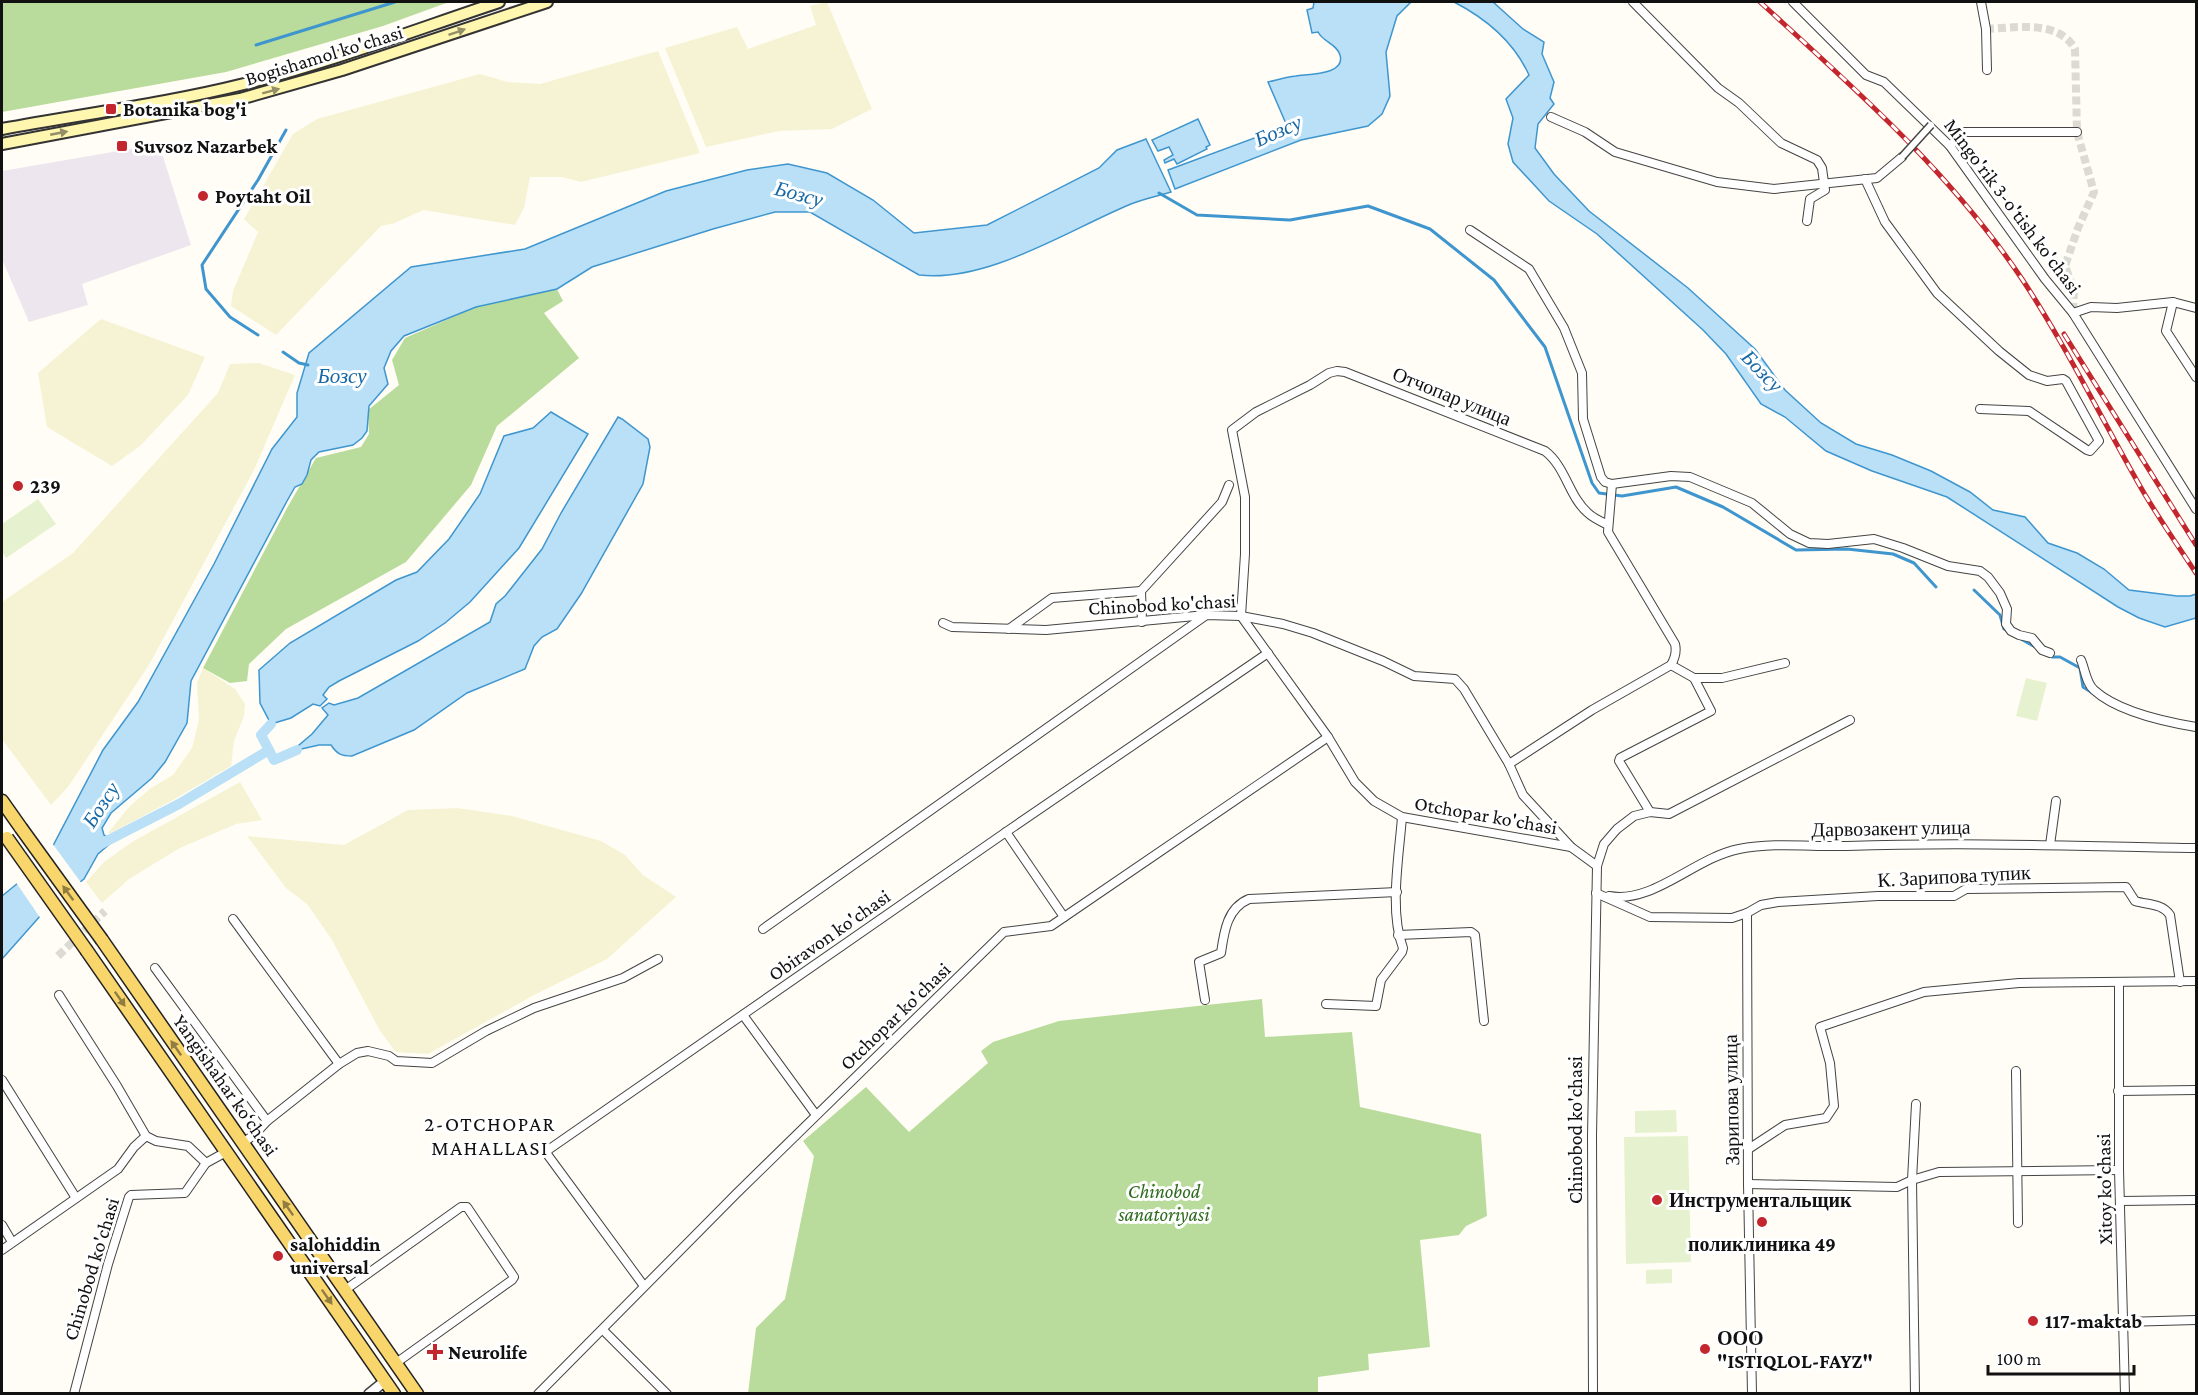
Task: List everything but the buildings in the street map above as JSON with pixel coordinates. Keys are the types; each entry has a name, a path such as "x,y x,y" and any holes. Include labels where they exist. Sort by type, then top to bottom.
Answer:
{"main road":[{"name":"Bogishamol ko'chasi","path":"2,129 245,84 499,2"},
{"name":"Bogishamol ko'chasi","path":"2,144 193,109 291,86 547,2"},
{"path":"423,27 420,37 428,42"},
{"path":"190,96 193,109"},
{"name":"Yangishahar ko‘chasi","path":"2,801 102,940 417,1394"},
{"name":"Yangishahar ko‘chasi","path":"4,834 394,1394"},
{"path":"302,1261 317,1250"},
{"path":"356,1339 371,1328"}],"street":[{"path":"1633,2 1718,88 1739,103 1781,143 1817,160 1822,168 1825,190 1810,199 1807,221"},
{"name":"Mingo'rik 3-o'tish ko'chasi","path":"1793,2 1866,75 1884,82 1931,125 1950,146 2003,222 2073,313 2196,509"},
{"path":"1981,2 1986,29 1987,70"},
{"path":"1551,117 1585,132 1615,152 1717,182 1774,189 1878,178 1902,157 1931,125"},
{"path":"1950,146 1966,132 2077,132"},
{"path":"1865,179 1885,222 1937,293 1999,351 2029,375 2047,381 2063,379 2066,381 2099,441 2090,451 2029,411 1980,409"},
{"path":"1470,230 1529,269 1564,328 1582,373 1582,419 1601,477 1605,482 1612,484 1671,476 1690,477 1752,503 1790,534 1809,543 1828,544 1875,539 1948,566 1980,571 1988,577 2000,593 2007,609 2006,624 2011,631 2032,638 2043,650 2050,653"},
{"path":"2173,302 2166,331 2196,377"},
{"path":"2073,313 2091,307 2117,308 2173,302 2196,308"},
{"name":"Отчопар улица","path":"1241,616 1245,554 1245,497 1232,429 1256,412 1337,370 1545,451 1551,455 1569,482 1579,503 1589,515 1608,525"},
{"path":"1008,630 1052,598 1141,591 1222,502 1229,484"},
{"path":"1509,764 1592,710 1671,665 1676,653 1675,644 1608,532 1612,484"},
{"path":"1141,591 1142,622"},
{"path":"763,929 908,824 1092,698 1206,615"},
{"name":"Chinobod ko'chasi","path":"943,623 952,627 1046,630 1206,615 1241,616 1283,624 1313,633 1414,676 1459,681 1509,764 1523,795 1571,847"},
{"name":"Otchopar ko'chasi","path":"1241,616 1328,737 1355,782 1374,801 1402,817 1571,847 1597,866"},
{"name":"Obiravon ko'chasi","path":"644,1286 547,1154 548,1150 1268,653"},
{"path":"2081,660 2093,690 2110,700 2152,718 2196,727"},
{"path":"1671,665 1694,678 1722,678 1785,663"},
{"path":"1650,812 1619,760 1623,755 1711,711 1694,678"},
{"path":"1597,866 1604,844 1617,829 1634,816 1650,812 1669,814 1850,720"},
{"name":"Otchopar ko'chasi","path":"538,1394 816,1115 1004,932 1051,926 1328,737"},
{"path":"2050,845 2056,801"},
{"path":"1326,1004 1376,1006 1381,980 1403,948 1398,935 1396,892 1402,817"},
{"path":"1006,832 1064,917"},
{"name":"Дарвозакент улица","path":"1596,893 1619,897 1642,894 1701,862 1737,850 1758,846 1919,843 2196,848"},
{"name":"Chinobod ko'chasi","path":"1593,1394 1592,1124 1597,866"},
{"name":"К. Зарипова тупик","path":"1596,893 1650,917 1732,918 1748,913 1761,905 1807,899 1954,896 1966,889 2126,887 2135,902 2161,906 2170,915 2180,982"},
{"path":"1205,1000 1199,962 1221,953 1227,924 1241,903 1249,899 1396,892"},
{"name":"Зарипова улица","path":"1748,913 1747,1044 1750,1148 1748,1184 1752,1394"},
{"path":"232,919 339,1064"},
{"path":"1398,935 1471,932 1475,935 1484,1021"},
{"path":"243,1143 339,1064 357,1053 368,1051 389,1056 396,1061 432,1063 486,1031 534,1008 622,978 658,959"},
{"path":"155,968 267,1121"},
{"path":"1750,1148 1785,1125 1826,1118 1834,1106 1830,1063 1820,1027 1924,992 2019,983 2119,984 2196,981"},
{"name":"Xitoy ko'chasi","path":"2119,984 2119,1170 2125,1394"},
{"path":"59,995 146,1136 156,1141 188,1146 206,1163"},
{"path":"743,1015 816,1115"},
{"path":"2016,1071 2018,1223"},
{"path":"2,1080 76,1198"},
{"path":"2118,1091 2196,1090"},
{"path":"1915,1394 1912,1180 1916,1104"},
{"path":"2,1250 118,1169 134,1147 146,1136"},
{"name":"Chinobod ko'chasi","path":"74,1394 108,1264 129,1197 131,1195 185,1193 206,1163 226,1152"},
{"path":"1748,1184 1896,1187 1939,1172 2119,1170"},
{"path":"2121,1201 2196,1200"},
{"path":"345,1290 461,1207 467,1207 513,1277 512,1281 396,1363"},
{"path":"2,1225 12,1242"},
{"path":"2123,1322 2196,1320"},
{"path":"603,1330 667,1394"},
{"path":"369,1394 385,1381"}],"shaded area":[{"path":"827,2 872,109 832,129 779,131 706,147 665,48 737,27 748,49 816,25 810,6"},
{"path":"658,51 700,153 581,182 562,177 530,177 524,208 515,225 423,210 395,223 381,226 276,335 231,306 233,291 258,232 244,219 293,134 317,119 480,74 508,82 540,84"},
{"path":"159,144 191,245 82,284 88,305 29,322 2,259 2,171"},
{"path":"101,319 205,357 188,395 140,446 112,466 47,427 38,373"},
{"path":"259,363 295,375 254,470 149,665 68,787 51,805 2,739 2,602 73,553 218,393 230,364"},
{"path":"203,668 235,689 245,704 244,716 234,741 231,766 173,800 108,833 129,807 151,788 173,775 192,748 199,720 197,683"},
{"path":"240,782 262,820 236,824 180,848 129,879 102,903 86,882 104,862 132,842"},
{"path":"457,808 512,816 601,841 625,855 643,875 676,897 607,959 534,995 428,1054 396,1052 380,1031 332,940 307,904 286,888 247,836 344,845 408,810"}],"green space":[{"path":"2,2 449,2 383,26 226,72 2,112"},
{"path":"557,289 563,301 544,313 579,358 497,426 471,485 406,562 286,629 249,664 247,681 230,683 203,668 287,508 316,458 361,447 369,434 368,410 399,385 392,360 405,338 476,307"},
{"path":"38,499 56,524 6,558 2,551 2,524"},
{"path":"2026,678 2047,683 2037,721 2016,716"},
{"name":"Chinobod sanatoriyasi","path":"1262,999 1265,1037 1352,1032 1360,1107 1481,1134 1487,1216 1466,1226 1459,1235 1420,1240 1430,1347 1368,1354 1369,1370 1318,1377 1318,1393 748,1394 756,1328 785,1299 814,1156 803,1141 866,1087 909,1132 988,1063 981,1051 993,1042 1059,1021"},
{"path":"1676,1110 1677,1132 1635,1133 1635,1111"},
{"name":"Инструментальщик","path":"1688,1136 1691,1262 1626,1264 1624,1137"},
{"path":"1672,1269 1672,1283 1646,1284 1646,1270"}],"water":[{"name":"Бозсу","path":"1314,2 1411,2 1397,16 1386,52 1390,96 1382,114 1368,126 1301,140 1175,189 1168,170 1287,126 1268,82 1325,72 1332,70 1340,62 1338,51 1318,32 1312,33 1307,10 1313,8"},
{"name":"Бозсу","path":"1454,2 1493,2 1523,29 1544,42 1542,54 1554,82 1550,98 1554,104 1538,124 1535,148 1554,174 1589,211 1688,288 1755,349 1785,390 1821,423 1856,444 1892,455 1931,471 1970,492 1993,510 2025,517 2048,543 2077,553 2104,569 2129,590 2177,596 2196,594 2196,618 2165,627 2139,618 2118,607 1947,497 1872,471 1826,451 1785,417 1761,404 1726,354 1703,330 1597,234 1549,201 1513,162 1508,144 1513,118 1506,99 1529,75 1523,63 1498,32"},
{"name":"Бозсу","path":"1198,119 1210,145 1206,147 1207,149 1177,164 1174,159 1165,163 1164,160 1173,155 1169,147 1158,151 1152,140"},
{"name":"Бозсу","path":"1146,139 1171,192 1131,204 1027,252 972,271 945,275 919,275 810,212 775,212 592,267 557,289 476,307 404,336 391,351 384,368 388,384 369,406 367,431 353,445 319,452 311,460 302,484 295,487 287,501 191,681 187,723 165,762 152,778 111,813 102,828 104,835 113,841 98,854 84,879 49,906 2,959 2,896 45,861 103,750 138,702 214,564 272,449 297,417 297,393 309,353 411,267 525,249 666,191 747,170 788,164 827,173 873,200 914,233 987,225 1099,168 1117,150"},
{"path":"551,412 588,434 519,548 470,602 445,623 418,641 329,687 323,695 327,699 320,706 313,704 291,718 271,724 260,703 259,670 290,643 396,580 417,572 449,539 480,494 504,436 533,428"},
{"path":"618,417 648,439 650,447 643,484 581,594 557,629 542,637 534,646 525,669 467,693 414,730 352,756 340,754 331,745 297,750 298,746 328,715 322,708 329,703 334,705 358,698 490,622 496,604 542,549"}],"pier":[{"path":"52,843 82,884 51,908 41,919 15,881 43,859"}],"waterway":[{"path":"256,45 395,2"},
{"path":"258,335 230,317 206,289 202,265 258,180 286,130"},
{"path":"1159,193 1197,215 1290,220 1368,206 1430,229 1494,280 1545,347 1592,483 1599,493 1622,496 1676,487 1723,507 1796,550 1847,549 1893,554 1914,563 1936,587"},
{"path":"283,352 299,363 308,365"},
{"path":"1974,590 2000,615 2004,629 2008,631"},
{"path":"2019,638 2037,648"},
{"path":"2048,654 2052,657 2060,657 2080,668 2083,687 2094,694"},
{"path":"269,750 261,735 271,724"},
{"path":"99,845 179,804 269,750 274,760 297,750"}],"tunnel":[{"path":"1986,29 2022,27 2047,29 2067,39 2075,49 2077,132 2094,192 2065,266 2074,290 2073,313"},
{"path":"58,956 105,911"}],"railway":[{"path":"1760,2 1899,133 1964,203 1994,240 2038,305 2070,358 2144,493 2196,573"},
{"path":"2064,334 2196,545"}],"place":[{"name":"Botanika bog'i","path":"111,109"},
{"name":"Suvsoz Nazarbek","path":"122,146"},
{"name":"Poytaht Oil","path":"203,196"},
{"name":"239","path":"18,486"},
{"name":"Инструментальщик","path":"1657,1200"},
{"name":"поликлиника 49","path":"1762,1222"},
{"name":"salohiddin universal","path":"278,1256"},
{"name":"117-maktab","path":"2033,1321"},
{"name":"ООО \"ISTIQLOL-FAYZ\"","path":"1705,1349"},
{"name":"Neurolife","path":"435,1352"}],"district":[{"name":"2-OTCHOPAR MAHALLASI","path":"490,1136"}]}
